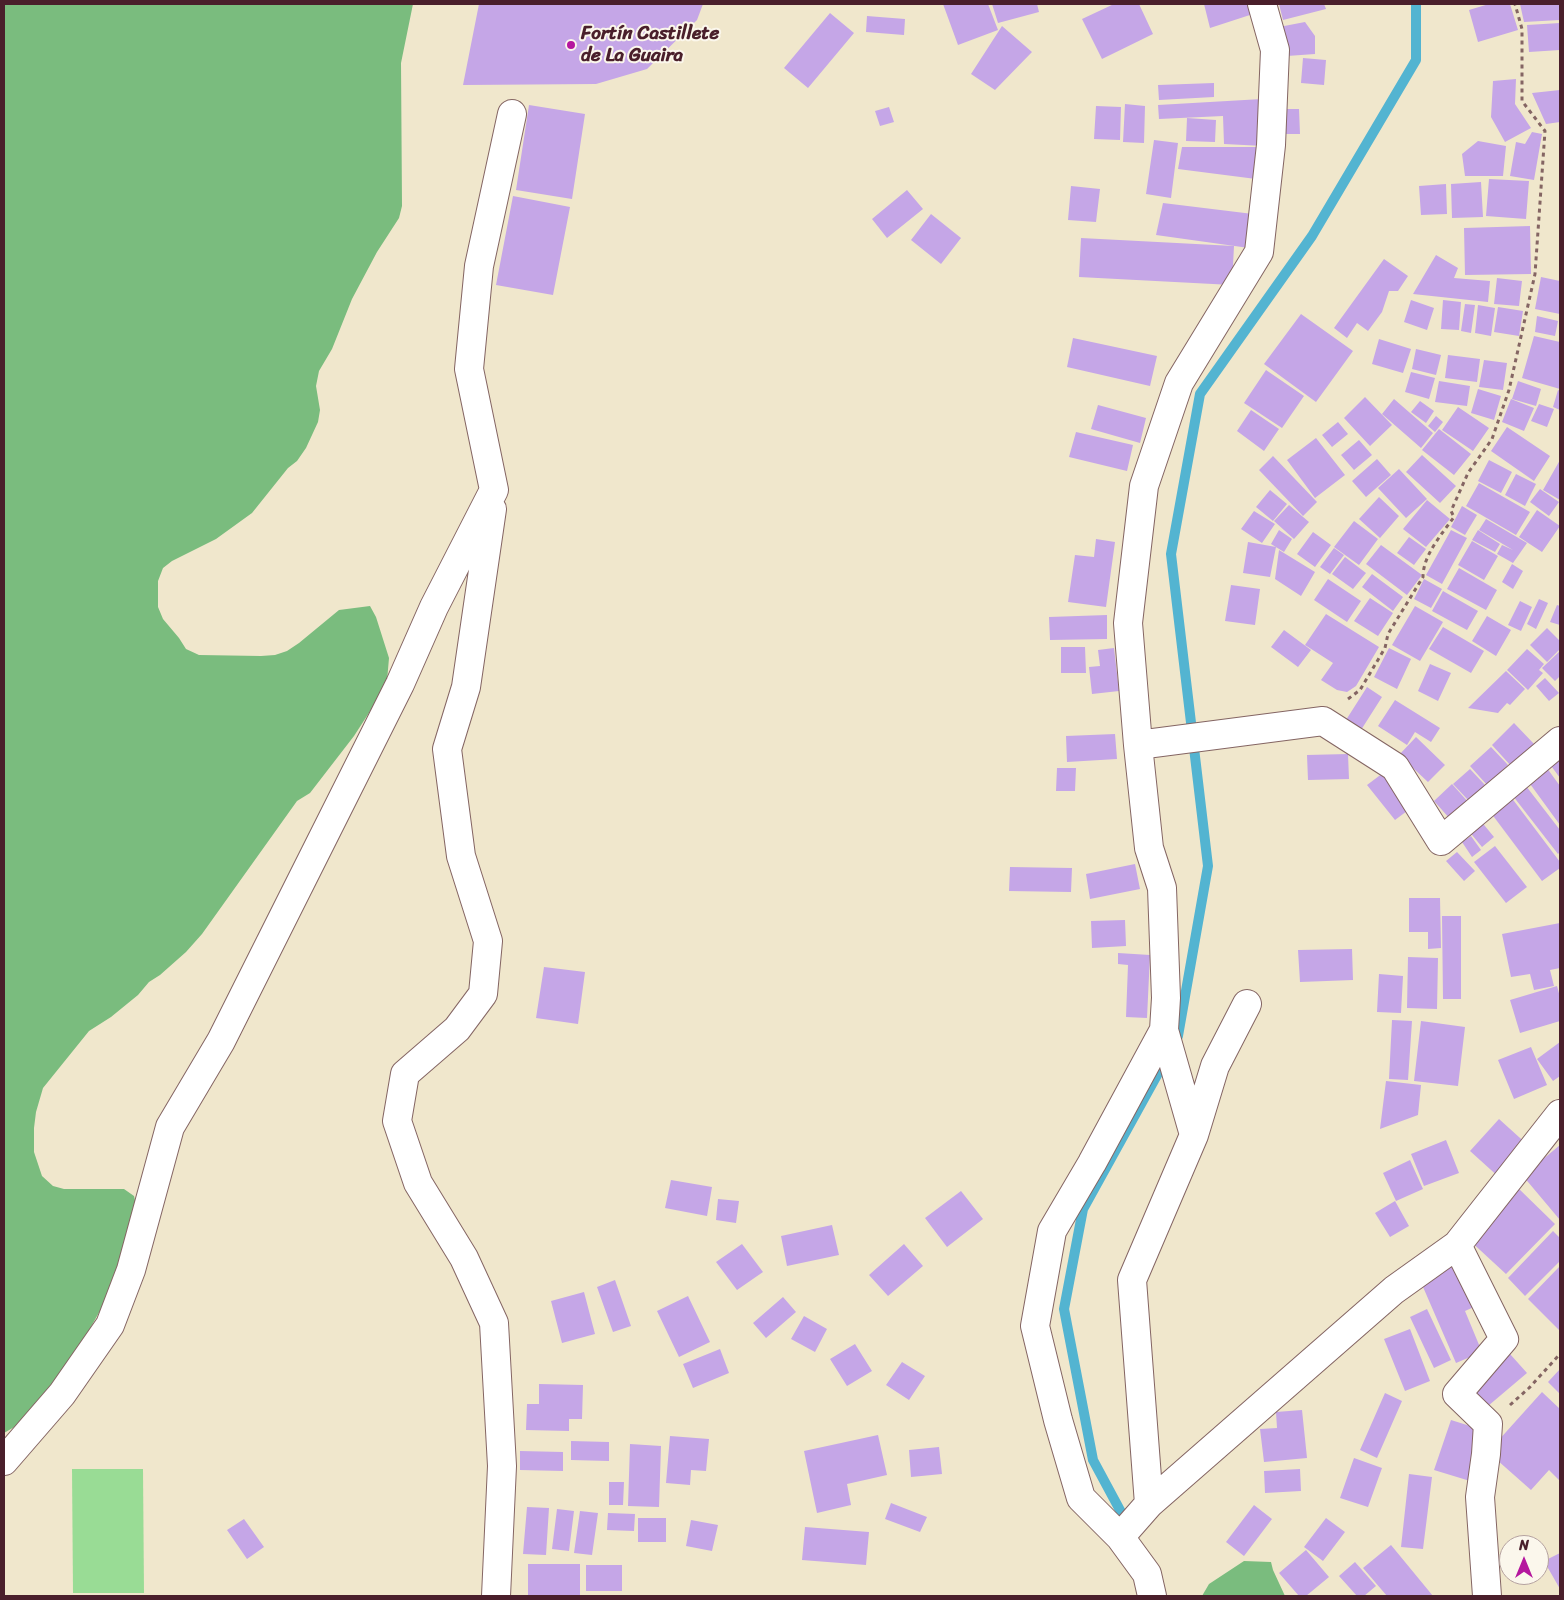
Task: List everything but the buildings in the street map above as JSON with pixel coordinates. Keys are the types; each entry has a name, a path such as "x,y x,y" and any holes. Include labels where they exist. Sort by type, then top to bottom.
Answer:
{"street":[{"path":"1194,1135 1164,1030 1166,998 1162,888 1149,848 1128,623 1144,486 1179,383 1259,252 1271,144 1275,50 1262,4"},
{"path":"496,1596 502,1466 494,1323 464,1258 418,1183 398,1121 405,1074 457,1029 483,994 488,941 461,856 447,749 466,687 494,490 469,369 480,266 512,114"},
{"path":"4,1461 62,1394 110,1325 131,1270 170,1127 222,1041 391,701 434,607 494,490"},
{"path":"1138,745 1324,721 1395,767 1441,841 1560,741"},
{"path":"1149,1504 1132,1280 1194,1135 1215,1066 1247,1004"},
{"path":"1152,1596 1148,1574 1120,1537 1081,1498 1058,1420 1035,1326 1052,1232 1092,1163 1164,1030"},
{"path":"1120,1537 1149,1504 1394,1290 1457,1245 1560,1114"},
{"path":"1457,1245 1504,1339 1456,1394 1488,1424 1480,1497 1487,1596"}],"path":[{"path":"1324,721 1344,701 1360,690 1385,648 1388,634 1423,577 1423,572 1433,548 1454,517 1450,511 1468,473 1492,439 1509,390 1535,274 1545,131 1522,101 1522,29 1515,4"},
{"path":"1488,1424 1529,1388 1560,1354"}],"green space":[{"path":"4,4 413,4 401,63 402,206 399,218 377,252 352,299 332,349 319,371 316,386 320,410 318,422 306,448 297,461 288,468 252,513 216,539 172,561 163,568 158,581 158,607 163,619 186,649 199,655 275,655 287,651 299,643 339,610 370,606 376,617 389,658 387,681 354,736 310,793 297,801 202,934 186,952 149,982 138,995 111,1017 89,1031 43,1088 36,1112 34,1128 34,1152 42,1176 53,1186 64,1189 124,1189 134,1196 143,1234 83,1341 75,1350 47,1399 16,1426 4,1433"},
{"path":"72,1469 143,1469 144,1593 73,1593"},
{"path":"1244,1561 1271,1562 1285,1596 1202,1596 1209,1584"}],"waterway":[{"path":"1174,1044 1178,1036 1208,866 1171,554 1200,394 1312,236 1416,60 1416,4"},
{"path":"1128,1525 1093,1460 1064,1309 1083,1209 1167,1057"}],"place":[{"name":"Fortín Castillete de La Guaira","path":"571,45"}]}
